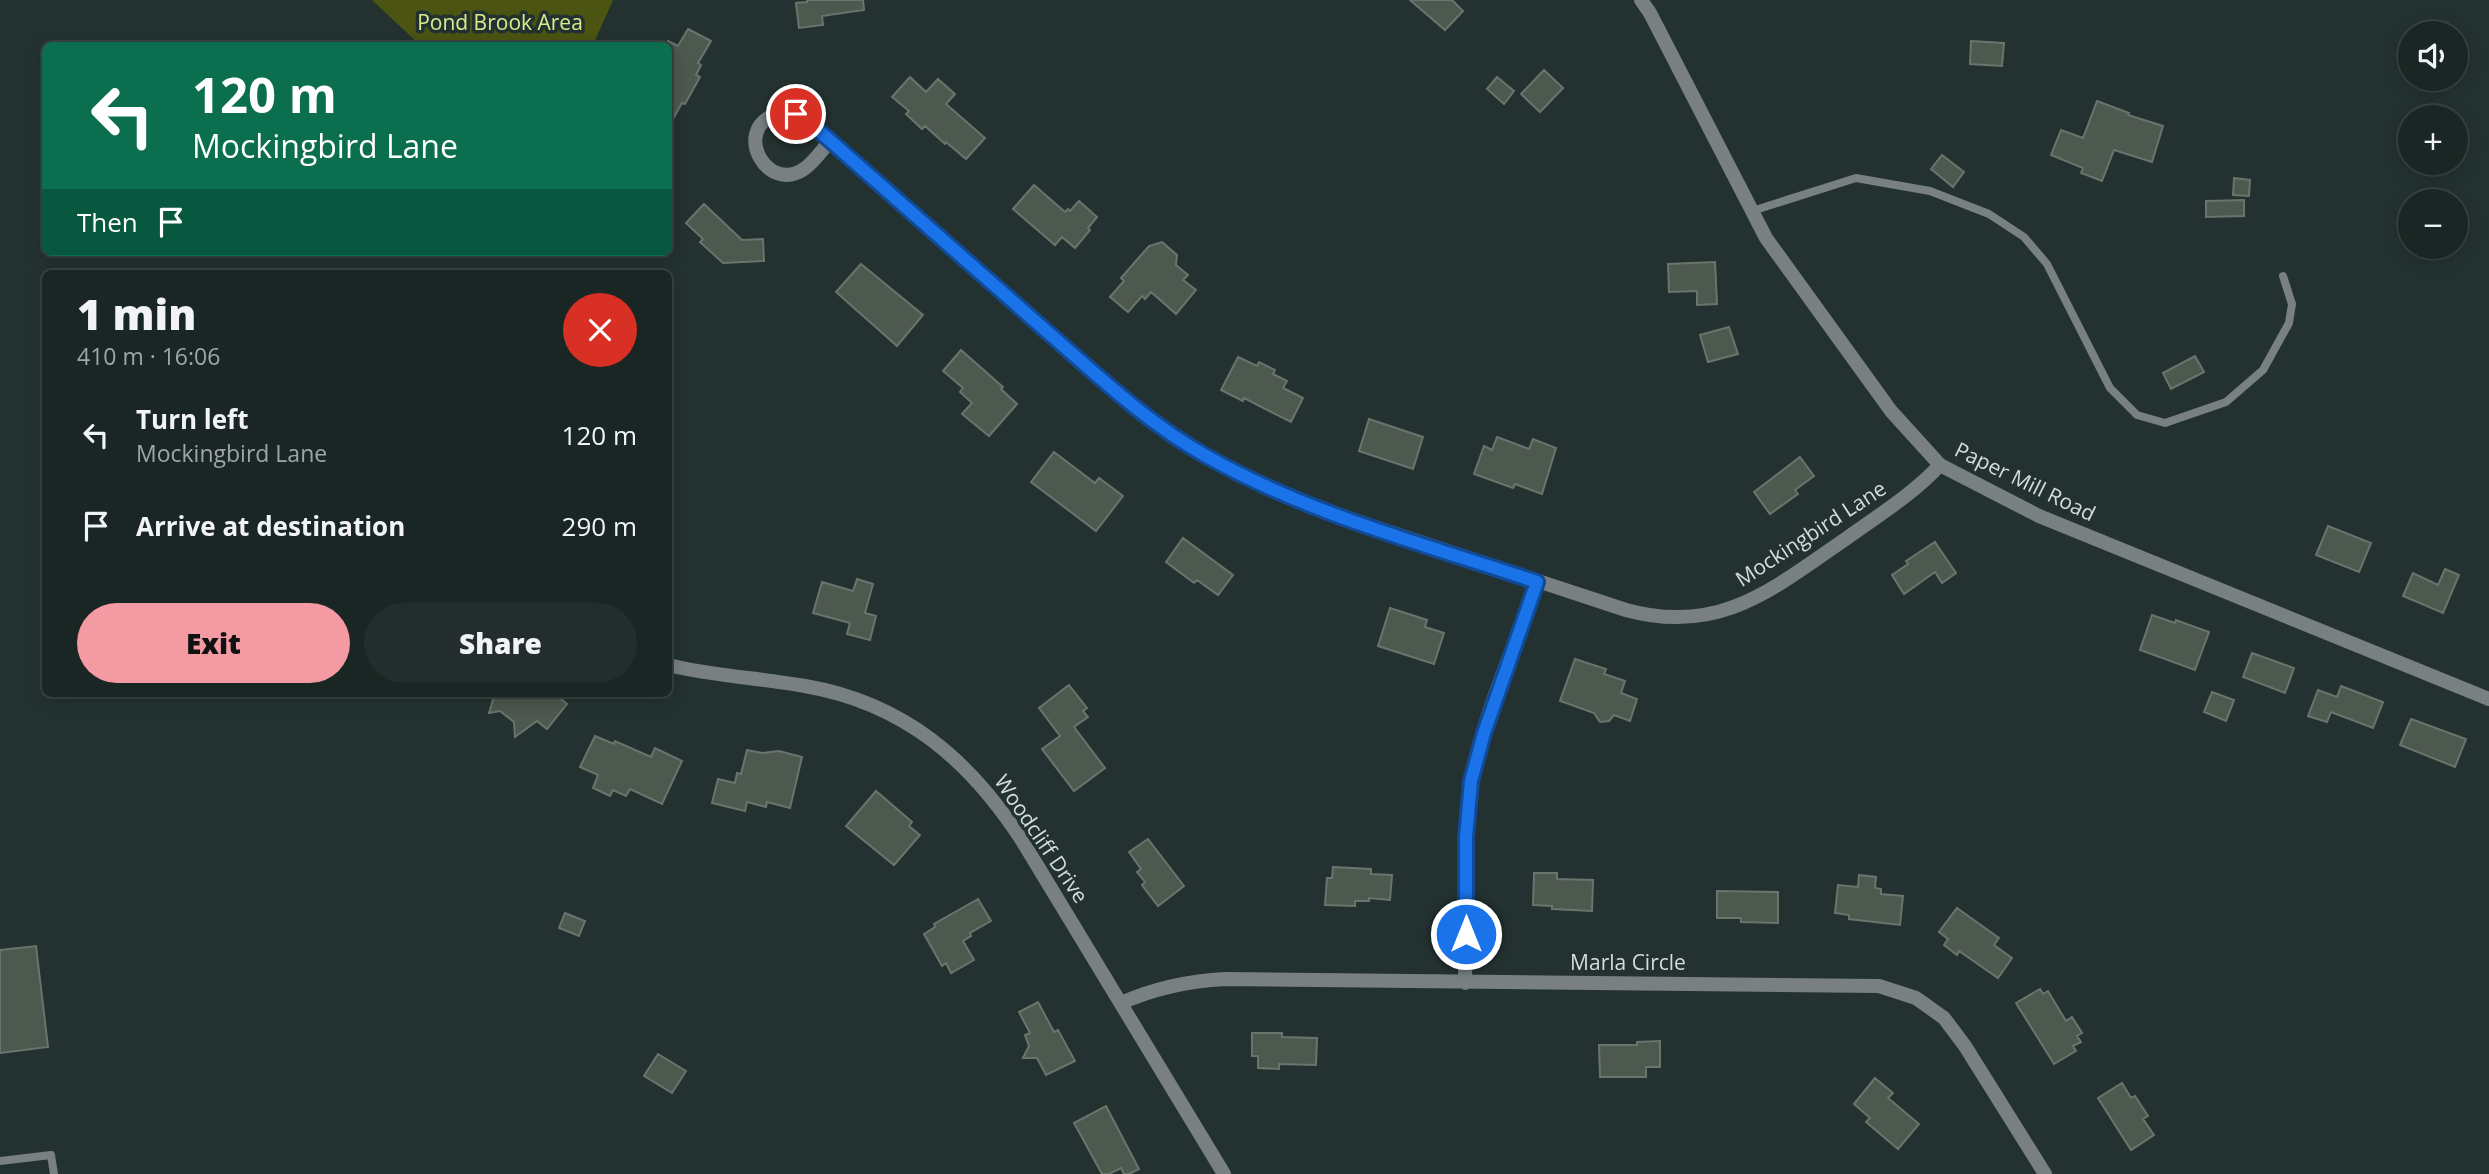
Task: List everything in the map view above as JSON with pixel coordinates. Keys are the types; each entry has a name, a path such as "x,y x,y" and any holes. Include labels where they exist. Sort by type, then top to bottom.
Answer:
{"street":[{"name":"Paper Mill Road","path":"1641,0 1766,238 1891,411 1940,465 2039,516 2489,699"},
{"name":"Mockingbird Lane","path":"830,141 805,168 790,174 777,173 765,167 757,156 755,143 758,130 765,120 783,112 801,116 830,141 1096,374 1190,447 1251,480 1306,504 1537,582 1645,615 1681,619 1718,612 1754,598 1783,582 1909,494 1940,465"},
{"path":"1465,983 1466,837 1471,781 1484,733 1537,582"},
{"name":"Woodcliff Drive","path":"672,666 805,686 854,698 901,719 941,746 976,779 1008,820 1224,1174"},
{"name":"Marla Circle","path":"1121,1003 1163,987 1200,980 1879,986 1899,991 1930,1006 1956,1031 2045,1174"}],"lane":[{"path":"1752,211 1856,178 1930,191 1989,214 2024,237 2047,264 2110,388 2137,415 2165,423 2225,402 2263,370 2289,323 2292,304 2283,276"},
{"path":"0,1161 51,1155 54,1174"}],"green space":[{"name":"Pond Brook Area","path":"372,0 613,0 594,42 417,42"}],"building":[{"path":"807,0 863,0 864,10 822,16 823,25 799,28 796,3"},
{"path":"1410,0 1452,0 1463,11 1445,30"},
{"path":"688,29 711,41 698,63 701,65 696,75 700,77 672,121 672,43 678,46"},
{"path":"1971,41 2004,43 2002,66 1970,64"},
{"path":"1544,70 1563,88 1540,112 1521,94"},
{"path":"910,77 926,92 938,79 955,94 946,104 985,138 966,159 925,126 922,129 906,114 909,111 892,97"},
{"path":"1497,77 1514,91 1504,104 1487,89"},
{"path":"2097,101 2129,113 2128,115 2163,126 2152,162 2114,150 2102,181 2081,173 2083,168 2051,155 2061,130 2083,138"},
{"path":"1942,155 1964,172 1953,187 1931,169"},
{"path":"2234,178 2250,180 2249,196 2233,195"},
{"path":"1034,185 1065,212 1068,209 1070,211 1079,201 1097,217 1075,248 1062,237 1055,245 1013,209"},
{"path":"2244,200 2244,216 2206,217 2206,201"},
{"path":"704,204 742,240 763,239 764,261 723,263 700,242 703,239 686,223"},
{"path":"1162,242 1177,255 1176,265 1188,275 1183,280 1196,290 1176,314 1151,292 1145,299 1142,296 1128,312 1110,297 1124,281 1121,278 1149,246"},
{"path":"1715,262 1717,304 1697,305 1697,291 1669,292 1668,264"},
{"path":"861,264 923,315 897,346 836,292"},
{"path":"1729,327 1738,354 1708,362 1700,335"},
{"path":"961,350 1003,387 1001,389 1017,404 989,436 962,414 972,403 960,392 963,388 943,371"},
{"path":"2195,356 2204,372 2171,389 2163,373"},
{"path":"1238,357 1257,366 1259,362 1275,370 1273,374 1287,381 1283,388 1303,398 1291,422 1244,398 1243,401 1221,390"},
{"path":"1369,419 1423,437 1413,469 1359,451"},
{"path":"1497,437 1529,449 1533,439 1556,448 1542,494 1515,484 1513,488 1474,474 1484,446 1492,450"},
{"path":"1054,452 1095,483 1099,478 1123,496 1096,531 1031,482"},
{"path":"1800,457 1814,476 1795,490 1798,494 1770,514 1754,492"},
{"path":"2328,526 2371,543 2359,572 2316,555"},
{"path":"1183,538 1233,575 1218,595 1197,580 1194,583 1166,562"},
{"path":"1935,542 1956,573 1942,583 1935,572 1904,594 1892,575 1908,564 1906,561"},
{"path":"2445,569 2459,575 2443,613 2403,596 2413,573 2438,585"},
{"path":"857,579 873,584 865,613 876,616 870,640 847,634 850,623 813,613 822,582 853,591"},
{"path":"1390,608 1427,620 1425,627 1444,633 1434,664 1378,646"},
{"path":"2152,615 2209,632 2195,670 2140,650"},
{"path":"2252,653 2294,668 2285,693 2243,677"},
{"path":"1575,659 1606,669 1604,674 1625,681 1621,693 1637,699 1630,721 1614,715 1609,721 1600,722 1594,713 1560,701"},
{"path":"1069,685 1087,708 1083,711 1088,717 1074,727 1105,768 1074,791 1042,749 1060,736 1039,708"},
{"path":"2341,686 2383,702 2373,728 2331,712 2327,722 2308,716 2318,690 2337,697"},
{"path":"2212,692 2234,700 2226,721 2204,712"},
{"path":"494,697 559,697 567,704 547,729 537,721 515,737 514,722 500,711 489,713"},
{"path":"2411,719 2466,739 2455,767 2400,745"},
{"path":"595,736 614,744 615,741 651,757 655,748 682,761 662,804 630,789 626,796 613,790 610,796 593,788 598,775 580,767"},
{"path":"747,750 762,753 779,751 802,757 790,808 767,802 766,807 747,802 745,811 712,803 718,779 735,783 737,773 741,774"},
{"path":"876,791 912,822 909,826 920,835 894,865 846,826"},
{"path":"1148,839 1184,886 1158,906 1142,885 1145,882 1137,872 1141,869 1129,852"},
{"path":"1333,867 1371,869 1371,874 1392,875 1390,900 1369,898 1369,901 1355,901 1355,906 1325,905 1327,878 1332,878"},
{"path":"1534,873 1557,873 1557,879 1593,880 1592,911 1533,905"},
{"path":"1859,875 1876,877 1875,888 1881,889 1881,894 1903,896 1900,925 1849,919 1849,915 1835,913 1838,885 1858,887"},
{"path":"1717,891 1778,892 1778,923 1717,918"},
{"path":"978,899 991,921 970,933 971,936 963,941 974,960 951,973 946,963 942,966 924,934 935,927 934,924"},
{"path":"1957,908 1999,938 1994,945 2012,958 1998,978 1959,951 1957,955 1944,945 1948,939 1939,932"},
{"path":"565,913 585,921 579,936 559,928"},
{"path":"36,946 48,1047 0,1053 0,950"},
{"path":"2040,989 2043,994 2048,991 2066,1021 2072,1017 2082,1033 2077,1036 2081,1042 2073,1046 2076,1051 2054,1064 2016,1003"},
{"path":"1038,1002 1054,1032 1058,1030 1075,1061 1046,1075 1037,1058 1023,1058 1029,1046 1025,1035 1030,1033 1019,1012"},
{"path":"1252,1033 1282,1033 1282,1037 1317,1038 1316,1065 1279,1064 1279,1069 1258,1068 1258,1056 1252,1056"},
{"path":"1660,1041 1660,1067 1646,1067 1646,1077 1600,1077 1599,1045 1637,1045 1637,1042"},
{"path":"658,1054 686,1071 672,1093 644,1076"},
{"path":"1875,1078 1893,1093 1888,1098 1919,1124 1898,1149 1866,1122 1870,1118 1854,1104"},
{"path":"2122,1083 2131,1098 2135,1096 2148,1116 2143,1119 2154,1135 2131,1150 2098,1098"},
{"path":"1106,1106 1139,1169 1129,1174 1124,1174 1121,1168 1109,1174 1102,1174 1074,1123"}],"route":[{"path":"796,114 818,130 1096,374 1190,447 1295,500 1537,582 1484,733 1471,781 1466,837 1466,934"}]}
